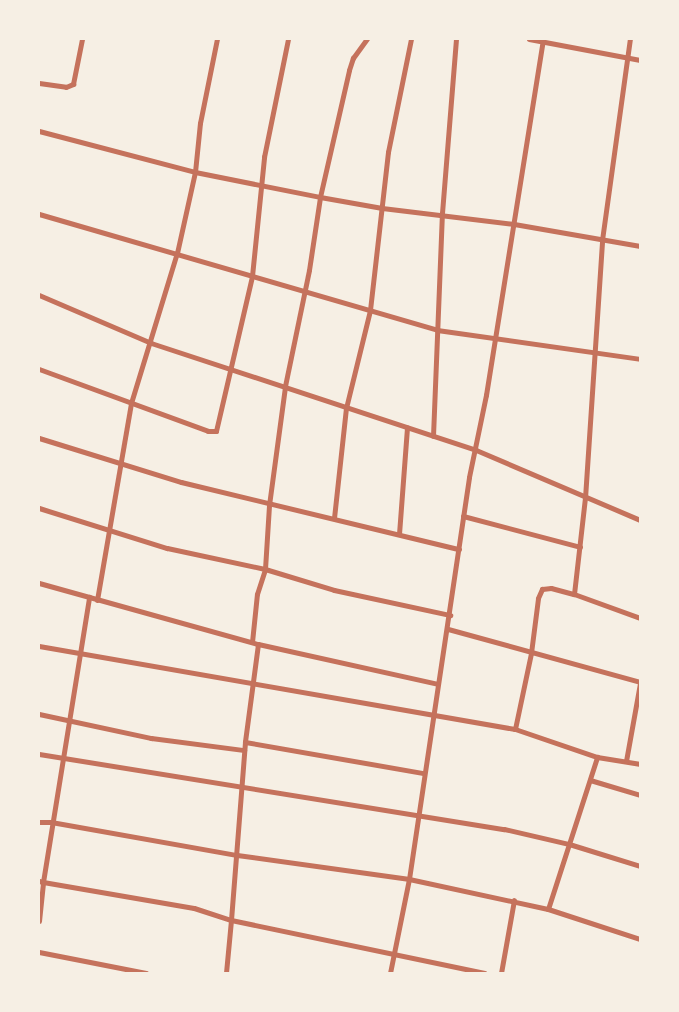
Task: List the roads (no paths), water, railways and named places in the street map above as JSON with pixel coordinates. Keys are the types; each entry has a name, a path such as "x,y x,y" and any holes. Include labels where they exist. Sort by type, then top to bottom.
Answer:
{"street":[{"path":"39,83 66,87 73,84 82,39"},
{"path":"97,600 131,403 177,253 195,172 200,123 217,39"},
{"path":"39,369 213,432 218,428 252,276 268,134 288,39"},
{"path":"252,642 257,594 265,569 269,505 285,386 320,197 349,70 353,58 367,39"},
{"path":"334,518 346,408 370,310 388,152 411,39"},
{"path":"433,436 442,213 456,39"},
{"path":"529,39 640,60"},
{"path":"574,594 585,498 602,240 630,39"},
{"path":"390,973 409,879 463,516 495,338 543,40"},
{"path":"39,131 195,172 320,197 382,208 442,213 514,224 640,246"},
{"path":"39,214 437,330 640,359"},
{"path":"39,295 151,343 476,450 640,520"},
{"path":"399,534 407,428"},
{"path":"39,438 269,505 334,518 459,549"},
{"path":"39,508 167,548 265,569 334,590 450,615"},
{"path":"463,516 580,547"},
{"path":"39,583 258,644 438,684"},
{"path":"515,729 531,653 540,592 545,588 551,588 640,618"},
{"path":"39,921 41,881 89,597"},
{"path":"448,629 640,682 626,761"},
{"path":"226,973 244,742 258,644"},
{"path":"39,646 515,729 597,757 640,764"},
{"path":"39,714 151,738 244,750"},
{"path":"244,742 423,773"},
{"path":"39,754 417,813 569,844 640,866"},
{"path":"548,909 597,757"},
{"path":"590,780 640,795"},
{"path":"39,822 51,822 237,855 409,879 514,900 640,939"},
{"path":"41,881 194,908 231,920 485,973"},
{"path":"501,973 514,900"},
{"path":"39,952 146,973"}]}
